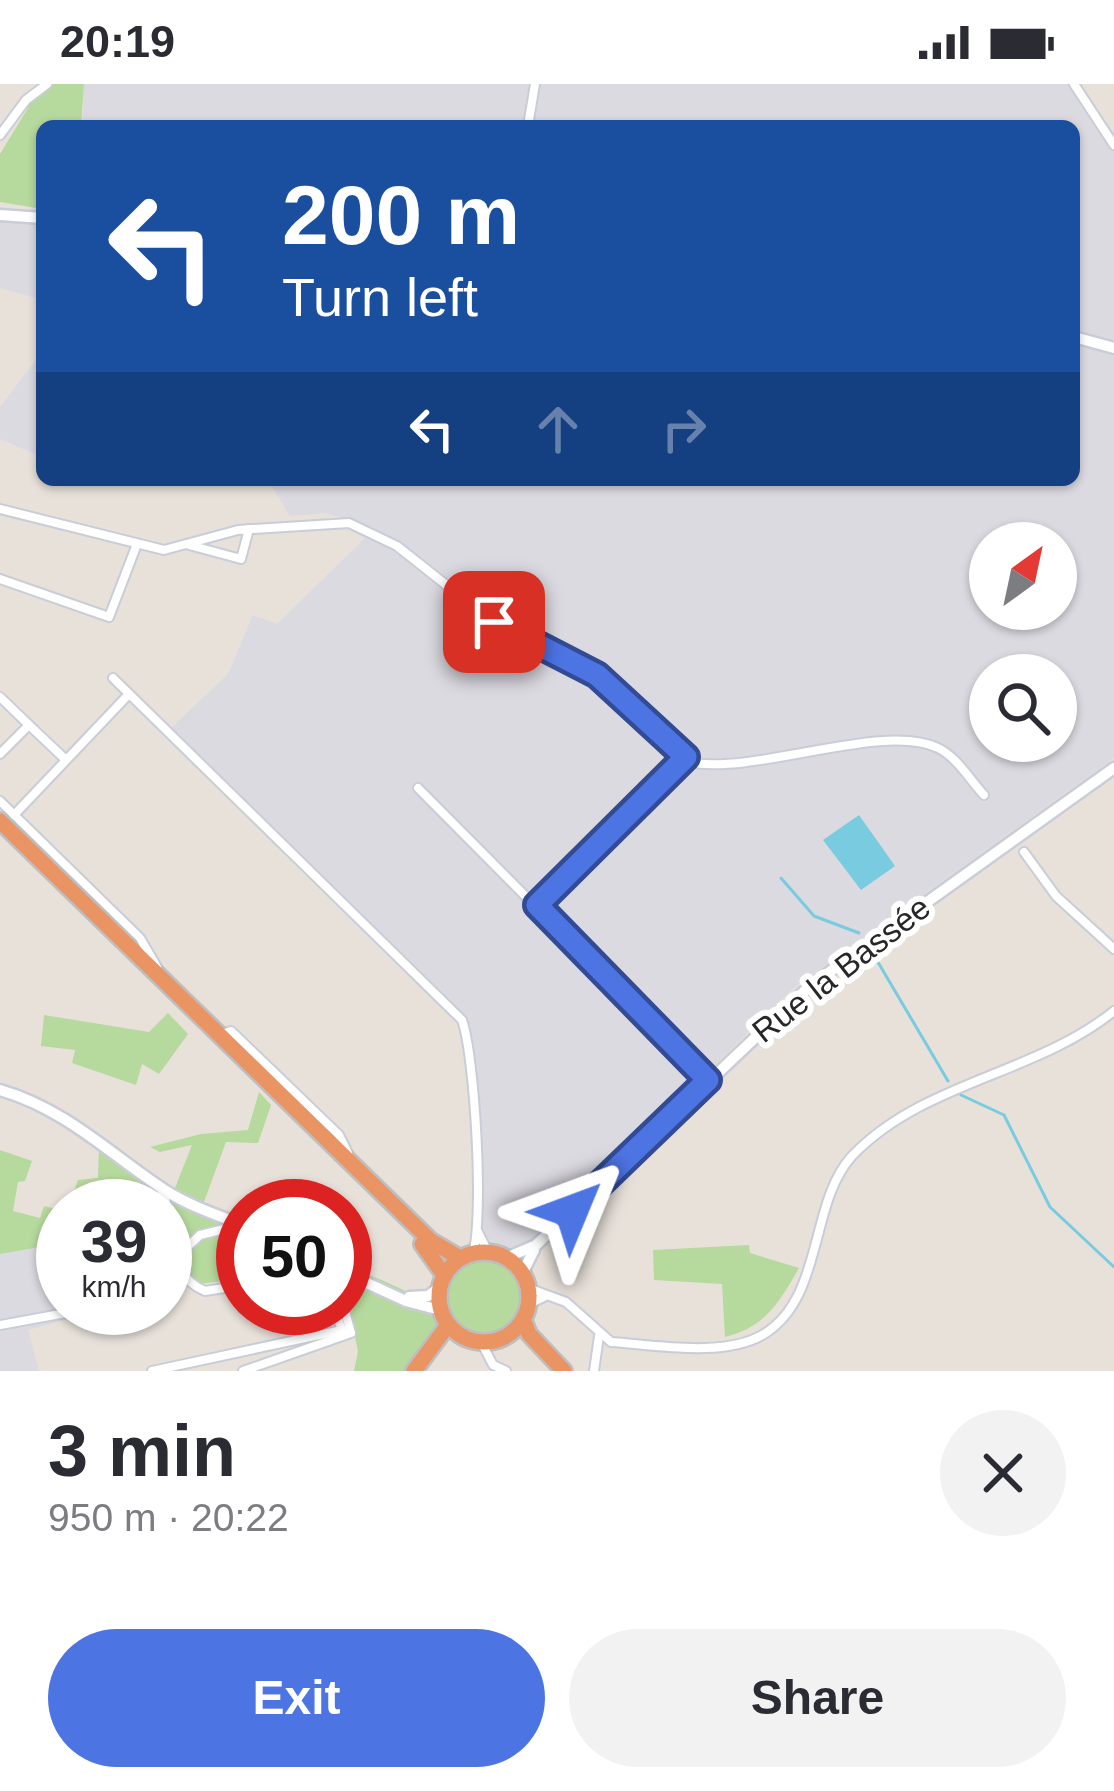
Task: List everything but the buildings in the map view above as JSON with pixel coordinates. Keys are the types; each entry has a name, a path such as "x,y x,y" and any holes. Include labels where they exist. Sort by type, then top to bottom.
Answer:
{"highway":[{"path":"7,818 219,1036 437,1246 506,1258 531,1296 529,1334 564,1371"},
{"path":"0,833 426,1248 442,1281 444,1317 416,1371"},
{"path":"442,1281 474,1254"},
{"path":"487,1342 531,1296"},
{"path":"444,1317 487,1342"},
{"path":"416,1371 487,1342 521,1341 551,1371"}],"main road":[{"path":"0,214 36,217"},
{"path":"1080,340 1114,348"},
{"name":"Rue la Bassée","path":"506,1258 536,1245 810,986 1114,768"},
{"path":"0,1090 94,1136 150,1179"},
{"name":"Rue la Bassée","path":"531,1296 536,1245"},
{"path":"394,1294 422,1297 442,1281"},
{"path":"372,1285 444,1317"}],"street":[{"path":"0,135 26,100 47,84"},
{"path":"529,120 535,84"},
{"path":"1074,84 1114,145"},
{"path":"0,509 164,550 249,529 336,521 383,538 494,622 597,675 697,765 768,762 843,747 921,742 946,752 984,795"},
{"path":"189,545 239,559 249,529"},
{"path":"0,579 109,617 137,544"},
{"path":"113,678 462,1020 469,1048 477,1228 474,1254"},
{"path":"0,801 7,818 129,694"},
{"path":"0,697 65,759"},
{"path":"0,754 29,724"},
{"path":"537,905 686,757"},
{"path":"418,788 708,1080"},
{"path":"1024,852 1056,896 1114,949"},
{"path":"531,1296 566,1302 611,1342 708,1346 764,1334 808,1269 835,1187 855,1153 943,1092 1043,1055 1114,1012"},
{"path":"0,1325 36,1318"},
{"path":"152,1371 334,1335"},
{"path":"243,1371 339,1335"},
{"path":"594,1371 599,1336"},
{"path":"487,1342 493,1365 506,1371"}],"shaded area":[{"path":"84,84 1071,84 1114,149 1114,758 796,986 527,1249 512,1254 484,1241 472,1043 464,1015 171,728 228,674 253,615 277,624 375,528 325,513 290,516 272,486 1080,486 1080,120 82,120"},
{"path":"36,218 36,298 0,288 0,221"},
{"path":"36,360 36,454 0,439 0,407"},
{"path":"36,1248 36,1328 28,1330 39,1371 0,1371 0,1254"}],"green space":[{"path":"52,84 84,84 81,120 36,120 36,208 0,202 0,154 28,108 26,100"},
{"path":"168,1013 188,1034 159,1074 142,1064 136,1085 72,1063 75,1050 41,1046 44,1015 149,1032"},
{"path":"259,1092 271,1105 258,1143 226,1142 204,1202 216,1207 216,1282 197,1284 192,1281 192,1179 179,1179 192,1145 160,1152 150,1147 201,1134 248,1130"},
{"path":"99,1145 145,1179 88,1179 98,1178"},
{"path":"0,1150 32,1161 25,1181 18,1182 13,1211 36,1217 36,1248 0,1254"},
{"path":"749,1245 750,1253 799,1268 770,1312 739,1333 725,1337 722,1284 654,1280 653,1250"},
{"path":"484,1259 511,1270 522,1297 511,1324 484,1335 457,1324 446,1297 457,1270"},
{"path":"372,1276 413,1296 441,1326 432,1345 405,1371 354,1371 358,1351 354,1335 372,1335"}],"water":[{"path":"859,815 895,866 861,890 823,840"}],"waterway":[{"path":"781,878 814,916 859,933"},
{"path":"872,952 948,1081"},
{"path":"961,1095 1004,1115 1050,1207 1114,1267"}],"route":[{"path":"494,622 597,675 686,757 537,905 708,1080 572,1211"}]}
